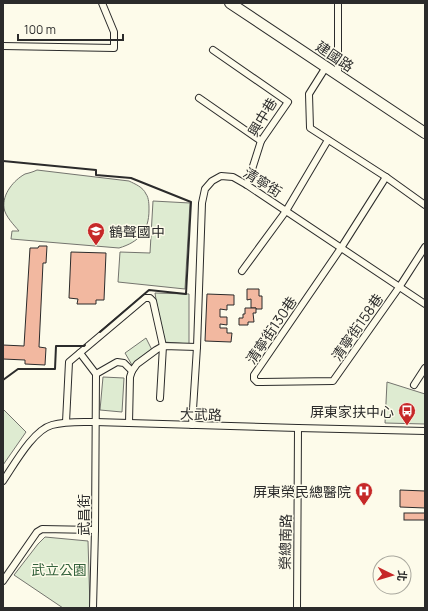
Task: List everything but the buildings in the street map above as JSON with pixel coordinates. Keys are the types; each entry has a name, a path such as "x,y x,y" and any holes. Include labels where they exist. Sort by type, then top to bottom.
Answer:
{"main road":[{"name":"建國路","path":"230,3 425,133"}],"street":[{"path":"3,46 114,48 114,32 102,3"},
{"path":"338,3 338,75"},
{"name":"興中巷","path":"213,50 288,102 261,141 247,185"},
{"path":"326,67 309,94 310,128 425,204"},
{"path":"199,98 261,141"},
{"path":"242,271 286,211 328,140"},
{"name":"清寧街","path":"192,425 197,347 202,203 205,189 212,181 221,176 233,177 247,185 425,304"},
{"path":"340,248 386,177"},
{"name":"清寧街158巷","path":"333,381 400,286 425,247"},
{"name":"清寧街130巷","path":"333,381 257,382 254,379 254,375 340,248"},
{"path":"66,422 69,362 145,298 150,298 153,301 163,346 160,398"},
{"path":"130,423 130,377 137,364 163,346 197,347"},
{"path":"80,353 96,374 116,362 124,363 132,371"},
{"path":"414,385 425,368"},
{"name":"武昌街","path":"93,608 96,374"},
{"name":"大武路","path":"3,481 35,435 50,425 66,422 425,431"},
{"name":"榮總南路","path":"297,608 298,428"},
{"path":"3,581 37,532 42,529 95,530"}],"green space":[{"path":"37,170 129,181 141,188 147,196 149,217 145,230 137,239 126,246 119,248 11,239 12,231 19,231 6,214 4,208 5,198 10,188 17,180 25,174"},
{"path":"153,201 190,203 185,289 118,282 120,252 150,253"},
{"path":"155,293 189,294 189,344 164,342"},
{"path":"146,338 153,352 132,365 125,353"},
{"path":"103,377 124,378 122,412 100,410"},
{"path":"387,382 425,394 425,424 385,423"},
{"path":"3,409 26,432 3,465"},
{"name":"武立公園","path":"45,537 88,541 90,608 63,608 14,575"}],"wall":[{"path":"3,161 96,170 96,175 131,178 191,202 186,294 149,290 100,332"},
{"path":"3,380 18,369 55,369 56,346 85,345"}],"place":[{"name":"鶴聲國中","path":"96,246"},
{"name":"屏東家扶中心","path":"407,426"},
{"name":"屏東榮民總醫院","path":"364,506"}]}
